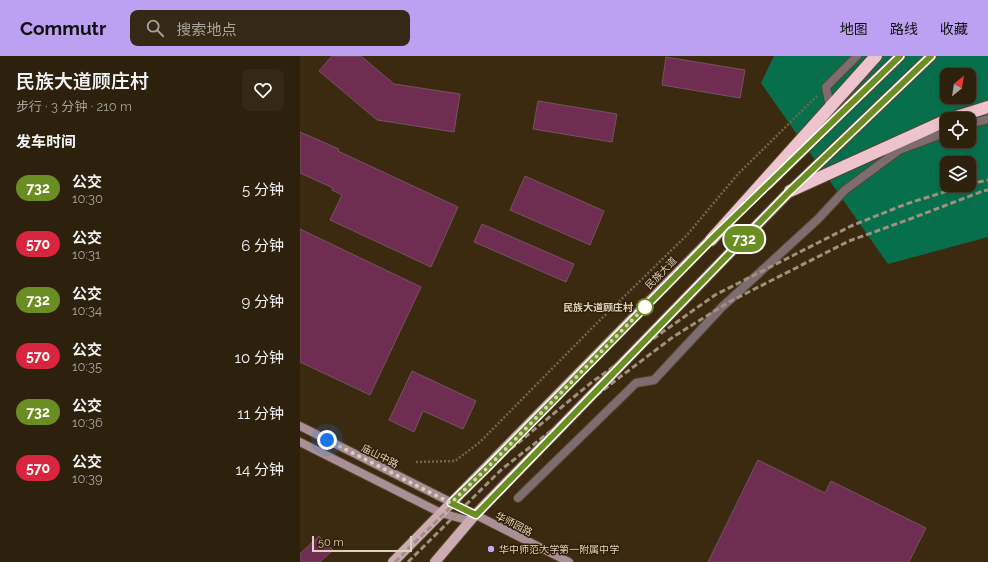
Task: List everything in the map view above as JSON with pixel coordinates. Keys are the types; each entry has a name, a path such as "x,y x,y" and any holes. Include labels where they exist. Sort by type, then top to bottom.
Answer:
{"highway":[{"path":"711,240 876,56"},
{"path":"972,112 988,107"},
{"path":"790,191 940,123"}],"main road":[{"name":"民族大道","path":"393,562 711,240 900,56"},
{"path":"435,562 473,518 790,191 931,56"}],"street":[{"path":"830,106 826,87 857,56"},
{"path":"976,122 988,119"},
{"path":"518,498 636,383 654,380 722,307 818,219 845,190 900,150 940,135"},
{"name":"庙山中路","path":"300,426 451,503"},
{"path":"300,442 441,513 473,518"},
{"name":"华师园路","path":"451,503 473,518 569,562"}],"path":[{"path":"416,462 456,461 480,442 593,327 687,235 738,174 826,87"}],"green space":[{"path":"774,56 988,56 988,237 888,264 761,83"}],"building":[{"path":"332,56 361,56 394,84 460,94 454,132 377,120 319,71"},
{"path":"666,57 745,70 740,98 662,85"},
{"path":"538,101 617,114 612,142 533,129"},
{"path":"300,132 339,149 338,151 458,207 431,267 330,220 342,195 332,190 333,188 300,173"},
{"path":"525,176 604,211 590,245 510,210"},
{"path":"482,224 574,264 566,282 474,242"},
{"path":"300,229 421,287 370,395 300,362"},
{"path":"412,371 476,401 463,429 423,411 414,432 389,420"},
{"path":"758,460 825,493 831,481 926,528 909,562 708,562"},
{"path":"319,536 333,550 320,562 300,562 300,554"}],"railway":[{"path":"976,183 988,180"},
{"path":"408,562 502,469 673,337 729,302 849,241 988,190"},
{"path":"395,562 501,457 592,382 715,295 851,226 906,204 945,192"}],"bus line":[{"name":"732","path":"900,56 711,240 451,503 476,515 790,191 931,56"}],"place":[{"name":"民族大道顾庄村","path":"645,307"},
{"name":"华中师范大学第一附属中学","path":"491,549"}],"route":[{"path":"327,440 451,503 645,307"}]}
